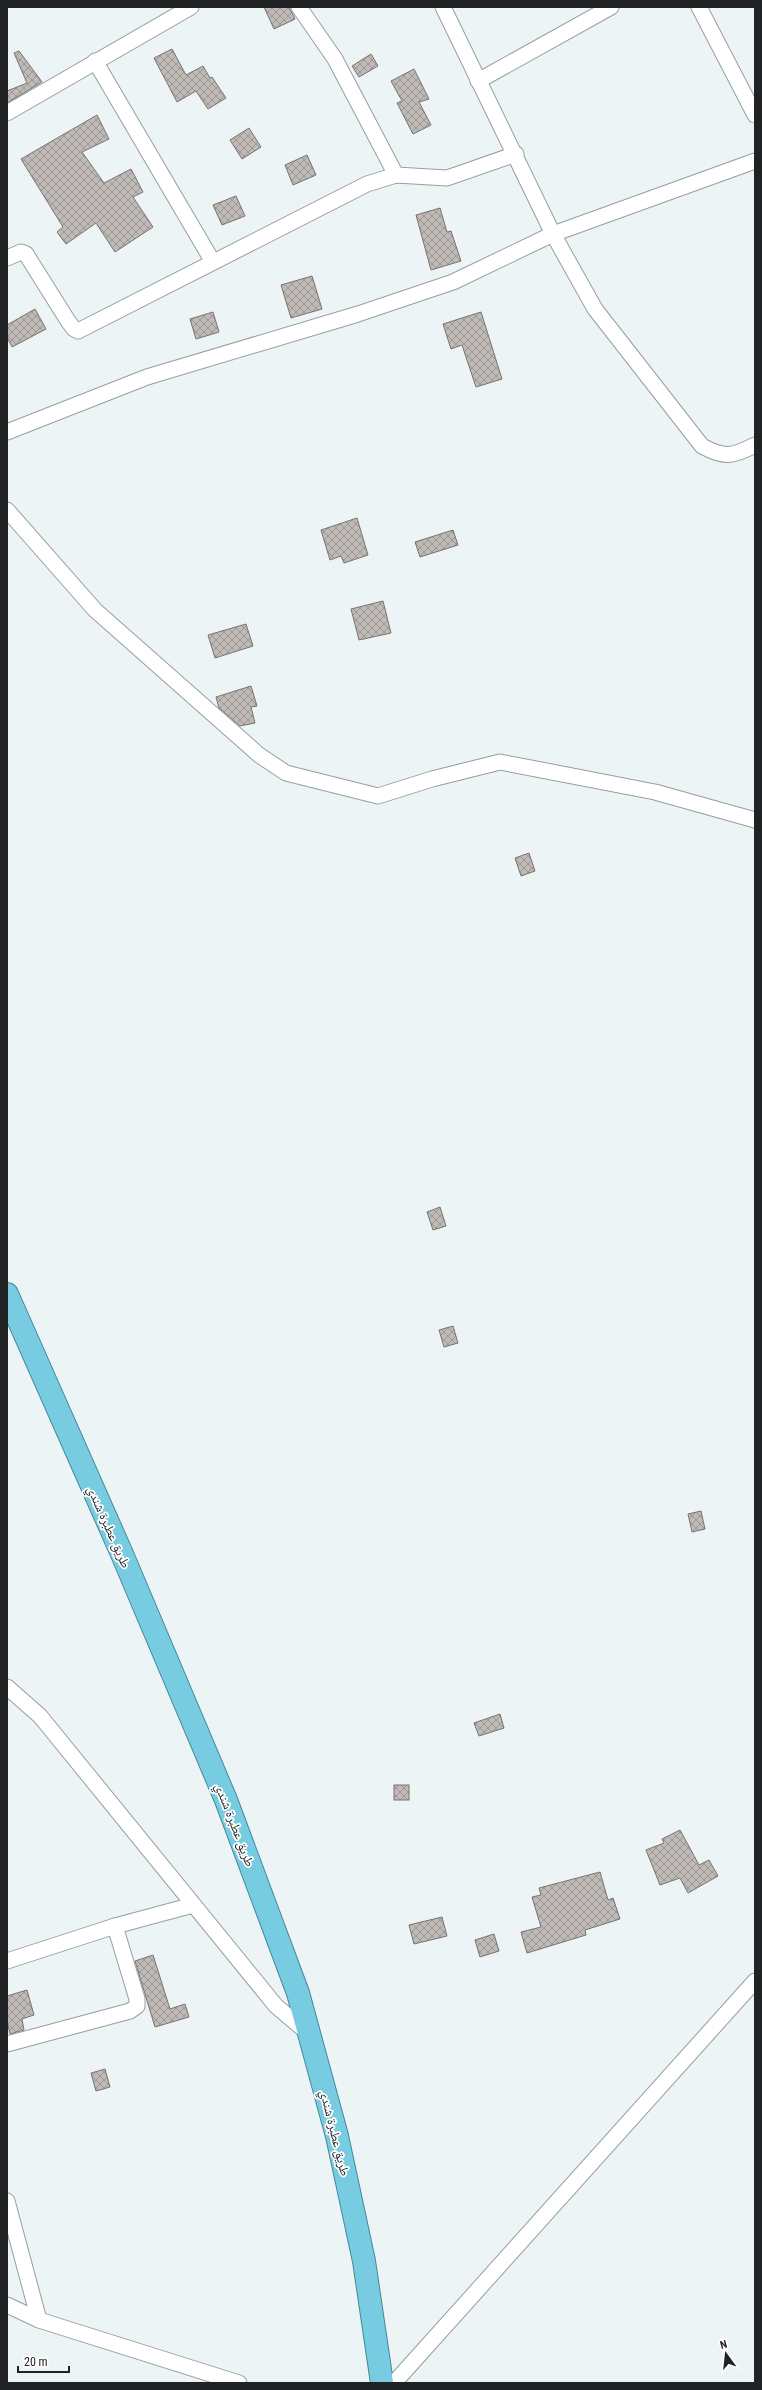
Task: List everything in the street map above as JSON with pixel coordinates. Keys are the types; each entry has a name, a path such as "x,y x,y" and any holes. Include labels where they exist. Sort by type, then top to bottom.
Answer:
{"highway":[{"name":"طريق عطبرة شندي","path":"7,1294 122,1554 226,1800 298,1993 337,2136 362,2253 382,2383"}],"street":[{"path":"7,113 191,7"},
{"path":"299,7 335,59 362,106 396,175"},
{"path":"443,7 478,81 516,154 552,234 595,308 702,446 718,455 737,454 755,445"},
{"path":"478,81 611,7"},
{"path":"699,7 755,115"},
{"path":"95,61 212,262"},
{"path":"7,258 21,252 26,254 68,321 74,329 78,331 367,184 396,175 447,178 516,154"},
{"path":"7,432 147,377 358,314 453,282 552,234 755,161"},
{"path":"7,510 95,610 259,755 286,773 378,796 432,779 500,762 655,792 755,820"},
{"path":"7,1687 40,1716 276,2006 308,2033"},
{"path":"7,1961 115,1926 193,1905"},
{"path":"7,2044 130,2011 137,2006 137,1999 115,1926"},
{"path":"394,2383 755,1981"},
{"path":"7,2201 39,2320"},
{"path":"7,2305 39,2320 239,2383"}],"building":[{"path":"264,7 289,7 295,19 274,29"},
{"path":"172,49 186,75 203,66 210,78 212,77 226,98 208,109 196,91 177,102 154,58"},
{"path":"19,51 42,82 7,103 7,91 27,83 14,53"},
{"path":"371,54 378,66 359,77 352,66"},
{"path":"414,69 429,99 419,102 431,125 413,134 397,103 402,101 391,81"},
{"path":"97,115 109,139 82,152 104,183 131,169 143,192 133,197 153,227 115,252 96,223 66,244 57,232 63,227 21,159"},
{"path":"249,128 261,147 242,159 230,140"},
{"path":"307,155 316,175 293,185 285,165"},
{"path":"236,196 245,216 222,225 213,205"},
{"path":"440,208 447,232 451,231 461,261 431,270 416,215"},
{"path":"312,276 322,309 291,318 281,285"},
{"path":"35,309 46,329 12,347 7,337 7,325"},
{"path":"213,312 219,332 196,339 190,319"},
{"path":"481,312 502,379 476,387 462,345 451,349 443,324"},
{"path":"357,518 368,555 344,563 341,556 330,560 321,530"},
{"path":"453,530 458,545 420,557 415,542"},
{"path":"383,601 391,633 359,640 351,609"},
{"path":"246,624 253,646 215,658 208,635"},
{"path":"251,686 257,706 251,707 255,723 240,726 219,708 216,697"},
{"path":"529,853 535,871 521,876 515,858"},
{"path":"440,1207 446,1226 433,1230 427,1212"},
{"path":"453,1326 458,1343 444,1347 439,1330"},
{"path":"701,1511 705,1529 692,1532 688,1514"},
{"path":"500,1714 504,1728 479,1736 474,1723"},
{"path":"394,1785 409,1785 409,1800 394,1800"},
{"path":"680,1830 699,1865 709,1860 718,1876 688,1893 680,1878 660,1885 646,1850 664,1843 662,1839"},
{"path":"600,1872 608,1900 613,1898 620,1919 585,1930 586,1935 527,1953 521,1932 541,1927 532,1897 541,1895 539,1888"},
{"path":"442,1917 447,1936 414,1944 409,1925"},
{"path":"494,1934 499,1951 480,1957 475,1940"},
{"path":"153,1955 170,2009 185,2004 189,2017 155,2027 135,1961"},
{"path":"27,1990 34,2015 22,2019 24,2030 10,2034 7,2022 7,1996"},
{"path":"105,2069 110,2087 96,2091 91,2073"}]}
